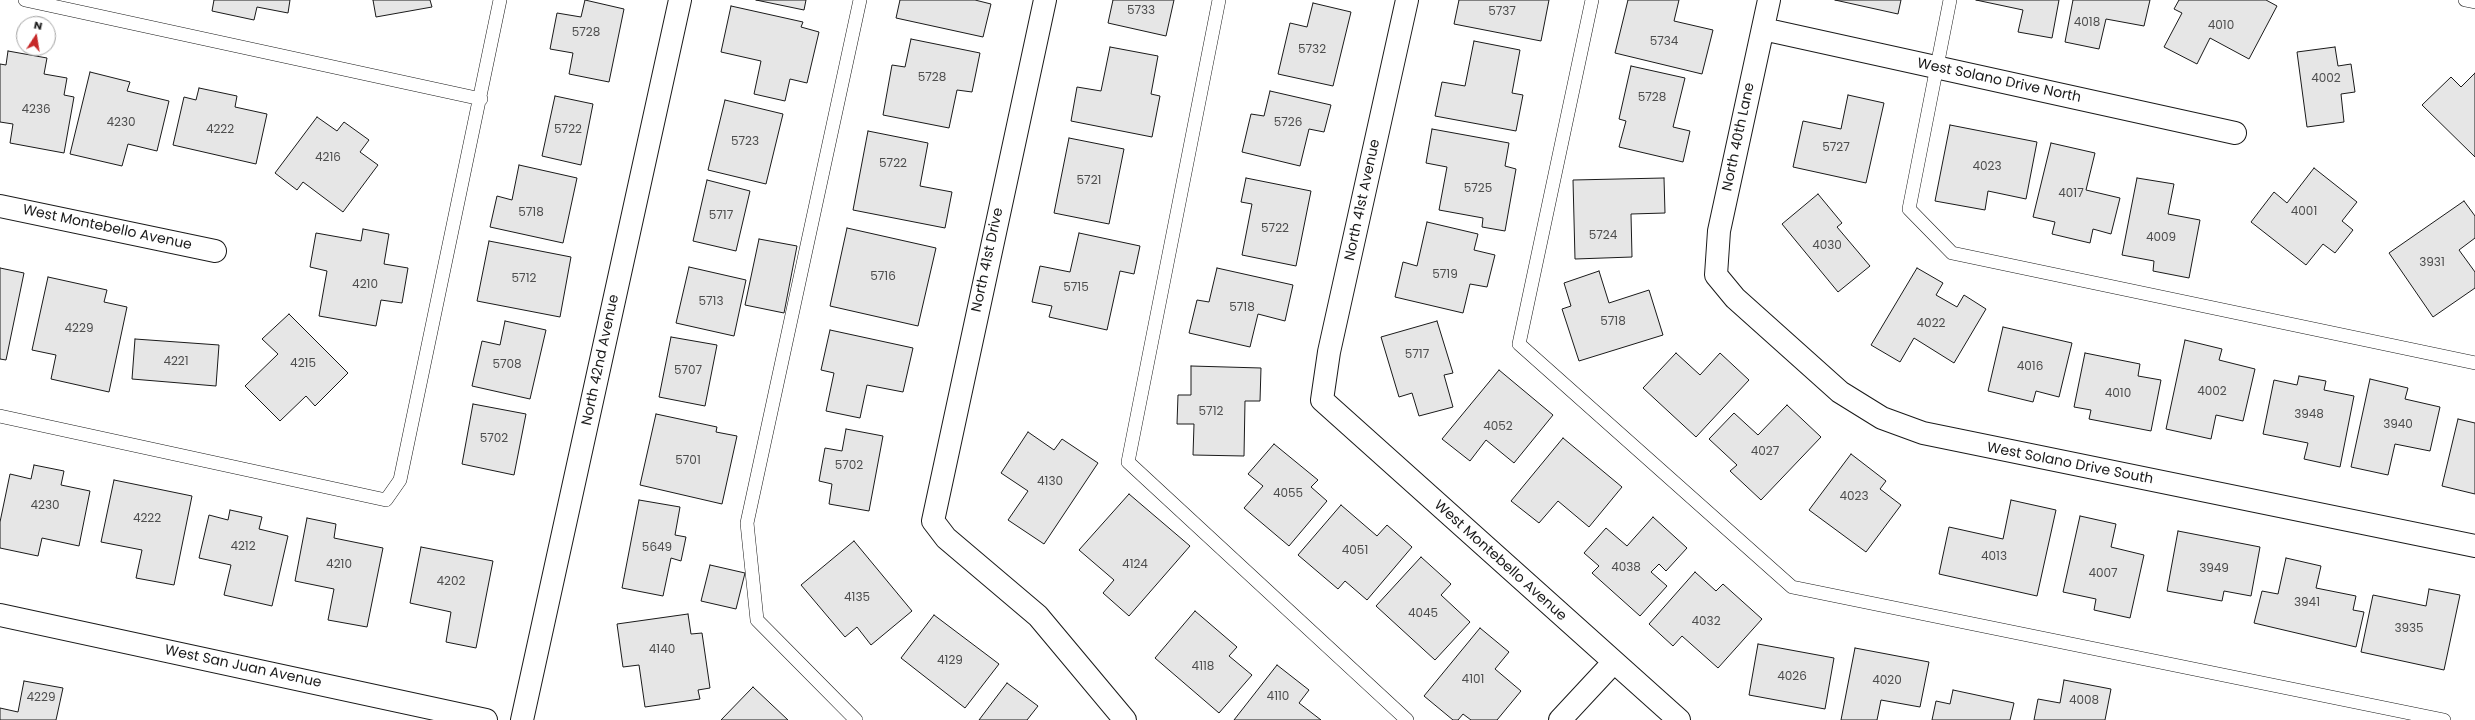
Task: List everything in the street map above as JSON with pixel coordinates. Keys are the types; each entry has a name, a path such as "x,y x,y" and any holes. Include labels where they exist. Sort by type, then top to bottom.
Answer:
{"street":[{"name":"North 42nd Avenue","path":"522,720 680,0"},
{"name":"North 41st Drive","path":"1045,0 933,521 946,538 1038,616 1125,720"},
{"name":"North 41st Avenue","path":"1322,400 1329,352 1407,0"},
{"name":"North 40th Lane","path":"1716,275 1719,231 1769,0"},
{"name":"West Solano Drive North","path":"1763,29 2235,133"},
{"name":"West Montebello Avenue","path":"0,206 215,251"},
{"name":"West Solano Drive South","path":"1716,275 1735,298 1840,392 1882,418 1922,433 2475,546"},
{"name":"West Montebello Avenue","path":"1322,400 1613,663 1679,720"},
{"name":"West San Juan Avenue","path":"0,615 486,720"},
{"path":"1560,720 1613,663"}],"lane":[{"path":"25,0 481,99"},
{"path":"0,416 386,500 400,480 481,99 500,0"},
{"path":"856,720 757,620 747,522 860,0"},
{"path":"1219,0 1128,462 1407,720"},
{"path":"1592,0 1519,344 1792,587 2444,720"},
{"path":"1950,0 1909,209 1952,253 2475,362"},
{"path":"2465,0 2475,2"}],"building":[{"path":"214,0 290,0 288,13 257,7 254,20 212,11"},
{"path":"373,0 430,0 432,7 376,17"},
{"path":"585,0 624,9 609,82 569,74 573,53 550,49 557,13 581,17"},
{"path":"756,0 806,0 804,10"},
{"path":"900,0 975,0 991,4 983,37 896,18"},
{"path":"1113,0 1174,0 1166,36 1108,23"},
{"path":"1459,0 1549,0 1541,41 1454,24"},
{"path":"1628,0 1679,0 1674,21 1713,30 1702,74 1615,53"},
{"path":"1835,0 1901,0 1898,14"},
{"path":"1976,0 2059,0 2052,38 2018,32 2023,10"},
{"path":"2073,0 2150,0 2144,26 2106,19 2099,49 2065,42"},
{"path":"2179,0 2266,0 2277,6 2249,59 2210,38 2197,64 2164,47 2182,13 2174,9"},
{"path":"1313,3 1351,12 1333,86 1278,74 1290,23 1307,27"},
{"path":"731,6 803,22 801,27 819,32 807,83 790,79 785,101 754,94 761,61 721,52"},
{"path":"911,39 980,53 972,92 957,90 949,128 883,115 892,65 905,67"},
{"path":"1474,41 1520,50 1512,93 1523,95 1516,131 1435,116 1442,82 1465,86"},
{"path":"1110,47 1158,56 1151,94 1160,96 1152,137 1071,121 1077,87 1101,91"},
{"path":"2335,47 2338,66 2351,64 2355,92 2341,94 2344,122 2307,127 2297,52"},
{"path":"8,51 16,52 16,56 36,56 47,58 44,74 67,78 64,95 74,97 64,153 10,143 13,124 0,122 0,64 6,65"},
{"path":"1631,66 1685,78 1673,127 1690,131 1683,162 1619,147 1626,121 1619,119"},
{"path":"90,72 130,82 127,91 169,101 157,151 128,144 122,166 70,154"},
{"path":"2475,73 2475,157 2422,105 2451,77 2461,87"},
{"path":"199,88 237,96 235,107 267,114 256,164 173,145 184,97 196,100"},
{"path":"1270,91 1331,105 1324,132 1309,129 1300,166 1242,152 1251,114 1264,116"},
{"path":"1848,95 1884,103 1866,183 1793,167 1803,121 1841,129"},
{"path":"555,96 593,104 581,165 542,156"},
{"path":"725,100 783,114 766,184 708,170"},
{"path":"317,117 337,131 344,122 369,140 360,152 378,165 343,212 303,182 297,190 275,173"},
{"path":"1950,125 2037,142 2026,199 1988,191 1985,210 1935,201"},
{"path":"1432,129 1509,143 1505,166 1516,169 1505,231 1482,227 1483,218 1439,210 1447,167 1426,163"},
{"path":"868,131 928,143 920,186 952,192 945,228 853,210"},
{"path":"1069,138 1124,149 1109,224 1054,213"},
{"path":"2051,143 2095,153 2086,190 2120,198 2111,234 2093,229 2090,243 2052,234 2055,222 2033,217"},
{"path":"519,165 577,178 563,243 490,227 497,196 512,200"},
{"path":"2314,168 2357,202 2342,221 2353,230 2335,253 2323,244 2306,265 2251,222 2274,192 2287,203"},
{"path":"1246,178 1311,191 1296,266 1242,255 1252,204 1241,202"},
{"path":"1664,178 1665,213 1631,214 1632,257 1575,259 1573,180"},
{"path":"2137,178 2174,184 2168,214 2200,220 2189,278 2153,271 2154,261 2122,255"},
{"path":"707,180 750,191 736,251 693,241"},
{"path":"1818,194 1842,223 1837,227 1870,266 1838,292 1782,224"},
{"path":"2464,201 2475,216 2475,238 2459,250 2475,272 2475,288 2433,317 2389,253"},
{"path":"1427,222 1478,234 1474,250 1495,255 1487,287 1470,284 1463,313 1395,297 1403,262 1417,266"},
{"path":"847,228 936,248 918,326 830,306"},
{"path":"363,229 389,234 384,264 408,268 402,303 381,300 376,326 319,316 327,271 310,267 316,233 361,241"},
{"path":"1079,233 1140,246 1134,274 1120,271 1107,330 1049,317 1052,306 1032,302 1040,266 1070,272"},
{"path":"759,239 797,246 784,313 745,305"},
{"path":"489,241 571,257 560,317 477,301"},
{"path":"689,267 746,280 734,336 676,323"},
{"path":"0,268 24,273 6,360 0,359"},
{"path":"1217,268 1293,285 1285,321 1258,314 1250,347 1189,333 1197,300 1209,302"},
{"path":"1917,268 1943,283 1936,295 1957,307 1964,295 1986,309 1954,363 1914,338 1900,362 1871,345"},
{"path":"1599,271 1609,303 1649,290 1663,335 1579,361 1562,309 1571,306 1564,283"},
{"path":"48,277 107,290 104,302 127,307 109,392 51,379 56,355 32,350"},
{"path":"289,314 348,373 315,406 306,396 280,421 245,386 278,354 262,339"},
{"path":"505,321 546,330 530,399 472,386 482,341 500,345"},
{"path":"1437,321 1453,373 1444,375 1453,407 1419,416 1412,393 1399,397 1381,337"},
{"path":"2003,327 2072,343 2059,397 2036,391 2033,402 1988,391"},
{"path":"830,330 913,348 903,392 867,385 860,418 826,411 834,373 821,370"},
{"path":"671,337 717,345 705,406 659,397"},
{"path":"135,339 219,345 216,386 132,379"},
{"path":"2185,340 2222,349 2219,360 2255,369 2243,421 2216,415 2211,439 2166,429"},
{"path":"1676,353 1700,375 1720,353 1749,380 1696,437 1643,388"},
{"path":"2085,353 2140,364 2138,376 2161,380 2151,431 2089,419 2091,410 2074,407"},
{"path":"1191,366 1261,368 1260,401 1245,401 1244,456 1193,455 1194,424 1177,424 1178,395 1191,395"},
{"path":"1499,370 1553,415 1514,463 1486,440 1470,461 1442,439"},
{"path":"2299,376 2326,381 2324,390 2354,396 2340,467 2304,459 2308,443 2263,434 2274,380 2297,385"},
{"path":"2370,379 2408,388 2405,399 2440,407 2430,451 2395,444 2388,475 2351,467"},
{"path":"473,404 526,414 514,475 462,464"},
{"path":"1787,405 1821,437 1761,500 1730,471 1737,465 1709,439 1734,413 1758,435"},
{"path":"656,414 717,427 716,432 737,436 722,504 640,485"},
{"path":"2458,419 2475,423 2475,494 2442,486"},
{"path":"846,429 883,436 869,511 829,504 832,484 819,481 825,448 842,451"},
{"path":"1028,432 1054,450 1062,439 1098,463 1044,544 1008,520 1028,491 1001,473"},
{"path":"1563,438 1622,487 1589,527 1558,501 1539,523 1511,501"},
{"path":"1274,444 1318,480 1311,487 1327,501 1289,546 1244,508 1263,486 1248,474"},
{"path":"1851,454 1886,481 1880,489 1901,505 1866,552 1809,510"},
{"path":"34,465 64,471 61,485 90,491 79,546 42,538 38,556 0,548 0,522 10,474 31,479"},
{"path":"114,480 192,496 174,585 136,578 142,550 101,542"},
{"path":"1129,494 1190,546 1129,616 1103,593 1114,580 1079,550"},
{"path":"639,500 680,507 675,535 686,537 681,561 671,558 663,596 622,588"},
{"path":"2011,500 2056,510 2037,596 1939,574 1949,527 2003,539"},
{"path":"1341,505 1377,536 1387,525 1412,547 1367,600 1345,581 1338,589 1298,555"},
{"path":"230,510 262,517 259,529 288,536 272,606 224,595 231,565 199,558 209,515 228,520"},
{"path":"2080,516 2116,524 2111,547 2144,555 2130,618 2094,610 2096,599 2063,592"},
{"path":"1653,517 1687,548 1666,571 1659,564 1651,572 1667,586 1640,616 1592,573 1599,566 1584,553 1606,528 1627,546"},
{"path":"307,518 336,524 334,538 383,548 367,627 328,620 334,589 295,581"},
{"path":"2178,531 2260,547 2251,596 2224,591 2222,601 2167,591"},
{"path":"854,541 912,611 871,645 857,627 845,637 801,585"},
{"path":"421,547 493,561 476,648 446,642 451,612 410,603"},
{"path":"1421,557 1451,584 1441,595 1470,622 1435,660 1376,606"},
{"path":"2286,558 2321,566 2316,588 2356,596 2353,610 2364,612 2356,647 2254,623 2262,591 2278,594"},
{"path":"710,565 745,573 736,609 701,601"},
{"path":"1695,572 1716,591 1723,584 1762,619 1718,668 1682,636 1673,646 1649,624"},
{"path":"2429,589 2460,595 2444,670 2361,652 2373,595 2426,606"},
{"path":"1195,611 1237,647 1229,656 1252,675 1219,713 1155,658"},
{"path":"688,614 691,634 702,633 710,688 698,690 700,699 645,707 639,665 623,667 617,624"},
{"path":"934,615 999,664 965,708 901,658"},
{"path":"1480,628 1509,652 1495,669 1521,691 1497,720 1471,720 1463,714 1458,720 1453,720 1424,696"},
{"path":"1758,644 1834,658 1825,709 1749,695"},
{"path":"1855,648 1929,662 1920,707 1881,700 1877,720 1841,720"},
{"path":"1277,665 1309,690 1299,703 1321,720 1234,720"},
{"path":"2064,680 2111,689 2105,720 2034,720 2038,699 2060,703"},
{"path":"24,681 63,688 56,720 0,720 0,708 18,712"},
{"path":"1007,683 1038,706 1027,720 979,720"},
{"path":"753,687 788,720 721,720"},
{"path":"1953,690 2014,703 2010,720 1932,720 1936,701 1950,704"}]}
